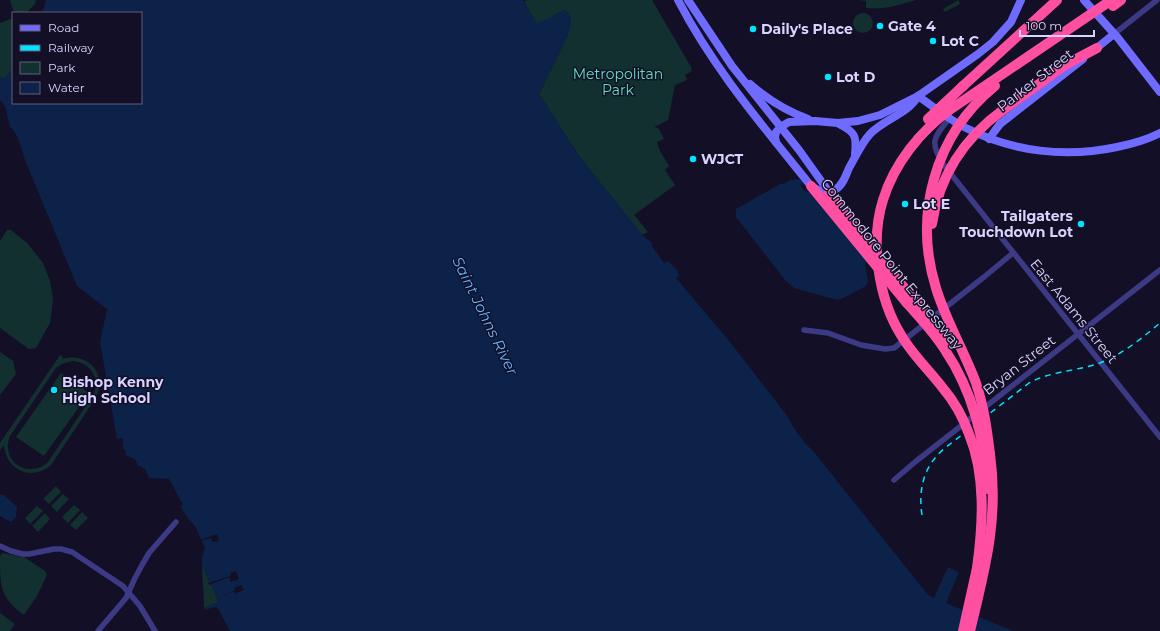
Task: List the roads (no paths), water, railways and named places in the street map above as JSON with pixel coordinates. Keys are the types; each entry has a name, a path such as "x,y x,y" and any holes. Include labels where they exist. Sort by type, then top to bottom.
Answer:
{"highway":[{"path":"963,631 977,568 981,529 980,475 976,455 969,433 955,406 942,386 918,359 906,342 895,325 887,306 880,281 878,258 879,216 890,174 898,156 907,142 923,124 1056,1"},
{"path":"882,201 890,182 904,157 915,142 933,123 951,109 1114,2"},
{"path":"970,631 988,553 992,527 993,491 990,454 985,417 978,388 942,307 930,269 926,222 933,181 938,165 954,133 970,110 986,94 1114,2"},
{"path":"935,288 931,263 931,237 935,206 942,185 951,166 964,146 984,125 1003,110 1065,65 1097,48"},
{"name":"Commodore Point Expressway","path":"811,186 909,299 940,331 950,345 974,393 980,410 990,454"},
{"name":"Commodore Point Expressway","path":"829,192 909,299 950,357 967,392 978,426 986,468 988,505 985,533 977,568"}],"street":[{"name":"Commodore Point Expressway","path":"678,0 708,52 737,92 811,186"},
{"path":"688,0 732,66 755,89 772,102 792,113 815,121"},
{"path":"776,142 776,134 781,127 791,121 838,123 853,122 872,118 918,96 993,42 1011,22 1022,0"},
{"path":"1084,0 1114,34 1160,92"},
{"name":"Parker Street","path":"990,139 1000,124 1157,0"},
{"name":"Commodore Point Expressway","path":"732,66 781,127 829,192"},
{"path":"918,96 949,119 966,129 990,139 1034,151 1079,152 1108,149 1128,145 1160,132"},
{"path":"811,186 819,191 829,192 839,187 862,145 874,131 910,106 918,96"},
{"name":"East Adams Street","path":"949,119 936,136 935,146 947,170 1160,437"},
{"path":"838,123 850,130 855,136 856,145 854,160"},
{"path":"804,330 828,333 861,345 885,349 894,348 1013,253"},
{"name":"Bryan Street","path":"894,480 1160,270"},
{"path":"98,631 126,598 142,564 149,553 176,522"},
{"path":"0,546 11,551 24,554 54,549 68,550 72,552 117,582 129,592 140,606 155,631"}],"water":[{"name":"Saint Johns River","path":"46,0 523,0 537,24 566,10 571,18 568,35 539,94 579,156 642,235 651,242 653,248 664,263 668,261 677,270 679,276 676,278 730,342 785,413 805,443 814,452 928,595 934,598 948,567 959,572 946,603 1013,631 230,631 217,607 205,610 204,608 217,603 218,600 202,565 202,558 205,548 195,526 188,519 180,506 183,505 169,479 149,478 143,467 138,466 135,459 125,455 126,452 123,448 123,438 117,439 100,342 107,309 77,286 17,137 13,129 10,127 5,106 0,100 0,77 4,79 12,71 12,104 142,104 142,12 40,12 43,10"},
{"path":"800,179 803,182 801,186 805,191 811,193 868,261 865,264 868,281 866,286 841,299 837,300 794,288 785,280 736,217 736,209 780,184 790,180"},
{"path":"0,494 4,495 17,507 16,517 11,522 0,516"}],"railway":[{"path":"922,515 921,496 924,478 932,462 945,448 1029,383 1046,376 1100,363 1117,355 1160,323"}],"place":[{"name":"Gate 4","path":"880,26"},
{"name":"Daily's Place","path":"753,29"},
{"name":"Lot C","path":"933,41"},
{"name":"Lot D","path":"828,77"},
{"name":"WJCT","path":"693,159"},
{"name":"Lot E","path":"905,204"},
{"name":"Tailgaters Touchdown Lot","path":"1081,224"},
{"name":"Bishop Kenny High School","path":"54,390"}],"park label":[{"name":"Metropolitan Park","path":"618,82"}]}
